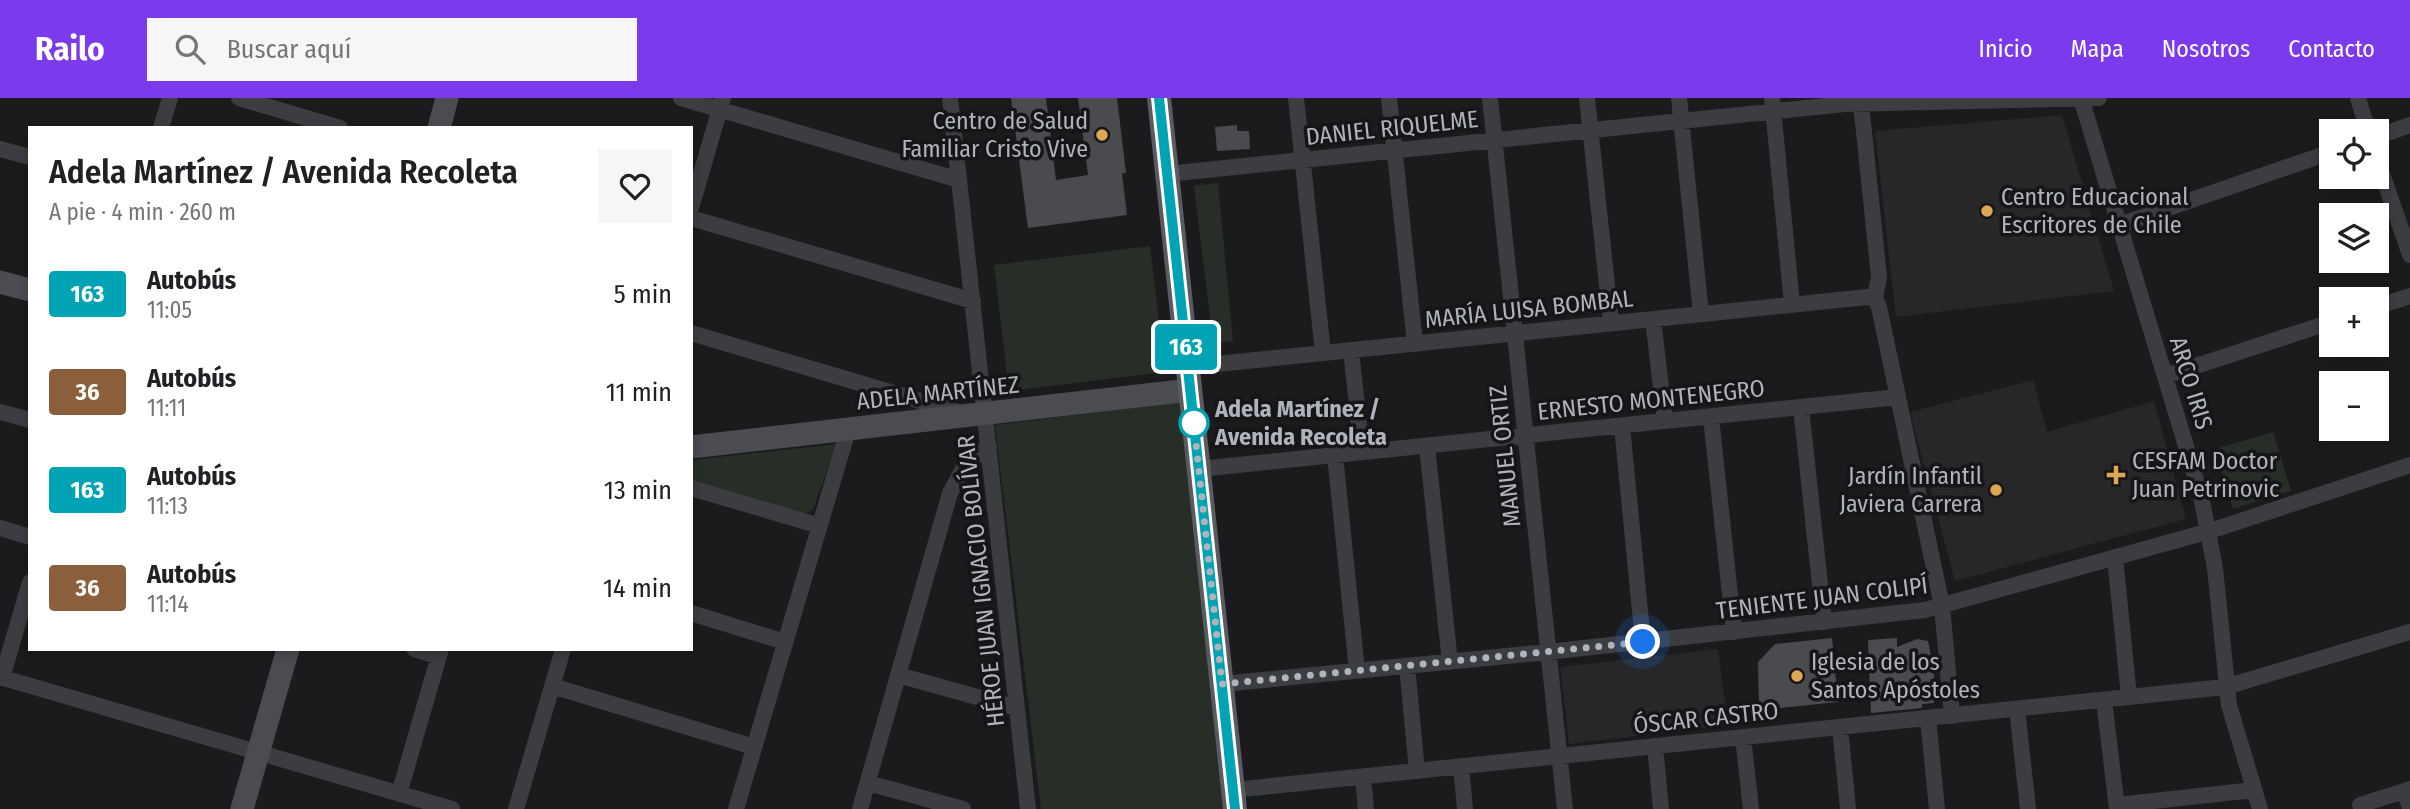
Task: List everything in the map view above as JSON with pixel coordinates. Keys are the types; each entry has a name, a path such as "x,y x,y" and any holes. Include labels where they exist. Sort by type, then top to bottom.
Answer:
{"main road":[{"path":"1159,98 1234,799"}],"street":[{"path":"162,126 170,98"},
{"path":"239,98 289,105 336,126"},
{"path":"440,126 447,98"},
{"path":"681,98 722,104 960,180"},
{"name":"HÉROE JUAN IGNACIO BOLÍVAR","path":"950,98 973,301 978,416 989,446 1028,809"},
{"path":"1296,98 1323,353"},
{"path":"1389,98 1415,344"},
{"name":"MANUEL ORTIZ","path":"1490,98 1565,809"},
{"path":"1587,98 1611,323"},
{"path":"1679,98 1701,314"},
{"name":"DANIEL RIQUELME","path":"1167,174 1681,121 1773,105 2099,98"},
{"path":"2358,98 2364,119"},
{"name":"ARCO IRIS","path":"2081,99 2210,531 2225,687 2260,809"},
{"path":"1860,103 1879,277 1875,298 1941,606 1952,716"},
{"path":"693,201 722,104"},
{"path":"1773,105 1792,304"},
{"path":"2389,132 2410,125"},
{"path":"0,149 28,156"},
{"path":"2119,225 2319,156"},
{"path":"2387,189 2410,255"},
{"path":"693,219 973,301"},
{"path":"0,282 28,289"},
{"path":"2389,303 2410,296"},
{"name":"MARÍA LUISA BOMBAL","path":"1189,379 1323,353 1792,304 1875,298"},
{"path":"1653,319 1665,421"},
{"path":"2165,376 2319,326"},
{"path":"693,334 978,416"},
{"path":"1350,350 1362,452"},
{"name":"ADELA MARTÍNEZ","path":"693,447 978,416 1189,379"},
{"name":"ERNESTO MONTENEGRO","path":"1199,469 1898,397"},
{"path":"1801,407 1824,622"},
{"path":"0,412 28,419"},
{"path":"1711,417 1734,632"},
{"path":"1622,426 1643,642"},
{"path":"736,809 848,430"},
{"path":"860,809 950,493 967,462 989,446"},
{"path":"1427,446 1450,662"},
{"path":"1335,455 1357,671"},
{"name":"TENIENTE JUAN COLIPÍ","path":"1222,684 1643,642 1941,606 2210,531 2410,465"},
{"path":"693,489 820,526"},
{"path":"0,528 28,536"},
{"path":"2115,557 2129,697"},
{"path":"28,589 1,678 452,809"},
{"path":"693,614 785,642"},
{"name":"ÓSCAR CASTRO","path":"1234,799 1363,777 2225,687 2410,632"},
{"path":"242,809 287,651"},
{"path":"516,809 562,651"},
{"path":"399,794 440,653"},
{"path":"1407,666 1417,771"},
{"path":"898,676 1017,708"},
{"path":"552,686 754,747"},
{"path":"2104,700 2117,807 2254,790"},
{"path":"2017,709 2028,809"},
{"path":"1928,718 1937,809"},
{"path":"1840,727 1847,809"},
{"path":"1743,737 1751,809"},
{"path":"1654,746 1661,809"},
{"path":"1461,766 1465,809"},
{"path":"1363,777 1366,809"},
{"path":"867,783 963,809"},
{"path":"2360,806 2407,790 2410,808"}],"shaded area":[{"name":"Centro Educacional Escritores de Chile","path":"2062,115 2114,291 1896,317 1875,131"},
{"path":"1218,183 1233,341 1213,343 1194,186"},
{"path":"1150,246 1165,372 1009,391 994,265"},
{"name":"Jardín Infantil Javiera Carrera","path":"2033,380 2047,432 2154,401 2186,519 1955,581 1910,412"},
{"path":"1181,402 1223,809 1041,809 995,425"},
{"path":"2273,432 2291,491 2233,509 2215,449"},
{"path":"837,444 813,509 804,514 693,482 693,460"},
{"path":"1718,649 1728,725 1569,744 1560,667"}],"building":[{"name":"Centro de Salud Familiar Cristo Vive","path":"1011,98 1046,98 1056,180 1088,175 1078,98 1117,98 1126,173 1122,173 1127,215 1028,228"},
{"path":"1237,125 1237,131 1249,131 1250,149 1217,151 1215,127"},
{"name":"Iglesia de los Santos Apóstoles","path":"1832,638 1838,702 1780,708 1773,704 1768,708 1759,705 1758,662 1775,644"},
{"path":"1897,638 1897,647 1917,639 1928,641 1934,671 1934,703 1922,704 1922,708 1871,713 1868,640"}],"bus line":[{"name":"163","path":"1159,98 1235,809"}],"place":[{"name":"Centro de Salud Familiar Cristo Vive","path":"1102,135"},
{"name":"Centro Educacional Escritores de Chile","path":"1987,211"},
{"name":"Adela Martínez / Avenida Recoleta","path":"1194,423"},
{"name":"CESFAM Doctor Juan Petrinovic","path":"2116,475"},
{"name":"Jardín Infantil Javiera Carrera","path":"1996,490"},
{"name":"Iglesia de los Santos Apóstoles","path":"1797,676"}],"route":[{"path":"1194,423 1193,416 1222,684 1643,642"}]}
